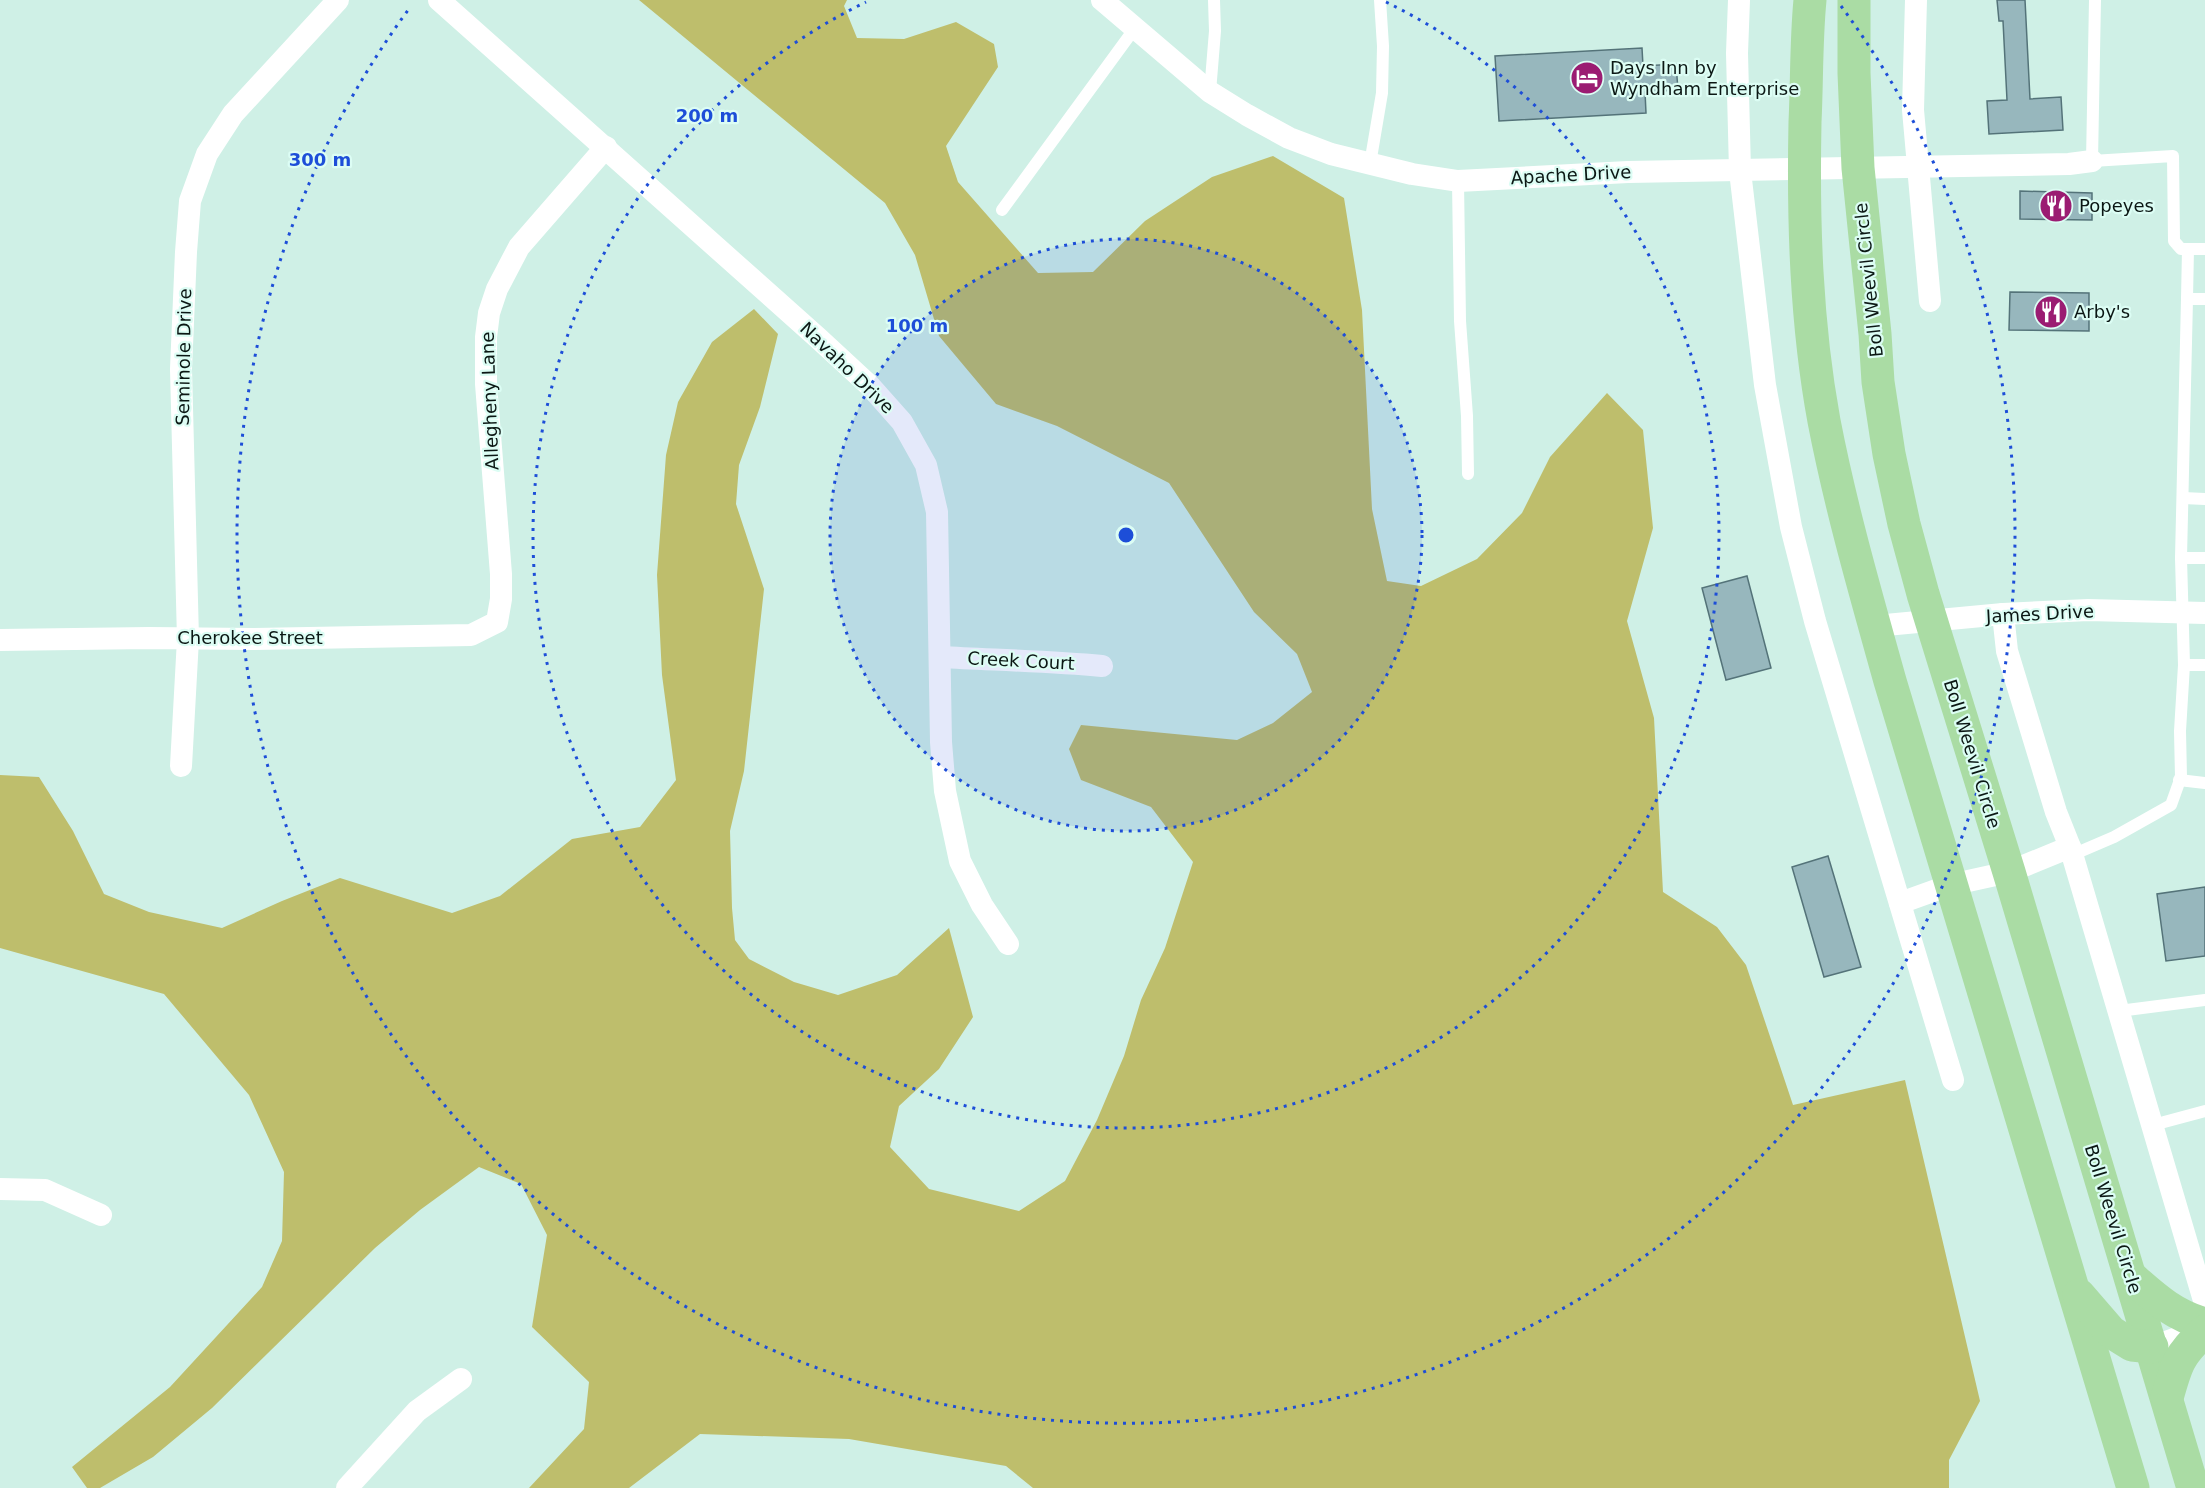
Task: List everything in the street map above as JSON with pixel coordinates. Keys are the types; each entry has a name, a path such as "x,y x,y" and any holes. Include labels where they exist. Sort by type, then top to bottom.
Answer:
{"highway":[{"path":"1810,0 1803,169 1809,304 1821,399 1858,564 1875,626 1950,885 2133,1488"},
{"name":"Boll Weevil Circle","path":"1854,0 1858,168 1878,382 1889,454 1904,525 2193,1488"},
{"path":"2131,1277 2161,1303 2205,1328 2188,1346 2177,1363 2167,1398"},
{"path":"2072,1287 2111,1332 2132,1345 2152,1347"}],"street":[{"name":"Seminole Drive","path":"181,766 188,639 181,369 190,201 207,154 233,114 338,0"},
{"name":"Navaho Drive","path":"439,0 853,370 902,422 926,465 938,512 941,742 945,790 960,861 982,905 1008,944"},
{"name":"Apache Drive","path":"1102,0 1210,92 1289,138 1331,153 1412,174 1458,181 1629,172 2068,164 2092,161"},
{"path":"1739,0 1737,53 1740,171 1765,385 1791,527 1815,621 1953,1080"},
{"path":"1917,0 1913,110 1930,301"},
{"name":"Allegheny Lane","path":"497,621 501,599 501,574 486,384 486,337 489,313 497,289 519,247 606,147"},
{"name":"James Drive","path":"1875,626 2003,614 2088,610 2195,612"},
{"path":"2003,614 2007,651 2056,812 2071,851 2205,1304"},
{"name":"Cherokee Street","path":"0,640 265,639 471,635 497,621"},
{"name":"Creek Court","path":"941,657 1048,661 1102,666"},
{"path":"1900,903 1950,885 2009,872 2071,851"},
{"path":"0,1189 45,1190 101,1215"},
{"path":"2152,1347 2205,1328"},
{"path":"347,1488 417,1411 461,1379"}],"lane":[{"path":"1210,92 1215,31 1214,0"},
{"path":"1370,164 1382,93 1383,46 1380,0"},
{"path":"2095,0 2092,161 2173,156 2174,241 2181,249 2205,249"},
{"path":"1002,210 1135,28"},
{"path":"1458,181 1468,474"},
{"path":"2071,851 2114,837 2170,805 2180,780 2184,665 2195,612 2181,558 2188,249"},
{"path":"2187,299 2205,299"},
{"path":"2183,498 2205,499"},
{"path":"2181,558 2205,558"},
{"path":"2184,665 2205,665"},
{"path":"2180,780 2205,783"},
{"path":"2119,1011 2205,1000"},
{"path":"2153,1125 2205,1111"}],"shaded area":[{"path":"639,0 847,0 844,6 857,38 904,39 956,22 994,44 998,67 946,146 958,182 1038,273 1093,272 1145,221 1212,177 1273,156 1344,198 1362,310 1372,509 1387,581 1421,586 1477,559 1522,513 1550,457 1607,393 1643,430 1653,528 1627,621 1654,718 1663,892 1717,927 1746,965 1793,1105 1905,1080 1980,1401 1949,1460 1949,1488 1033,1488 1006,1466 849,1439 700,1434 629,1488 529,1488 584,1429 589,1382 532,1327 547,1235 521,1184 479,1167 420,1210 375,1248 212,1408 153,1457 100,1488 87,1488 72,1467 170,1387 262,1287 282,1241 284,1172 249,1095 164,994 0,948 0,775 39,777 73,831 104,894 149,912 222,928 340,878 452,913 500,896 572,839 640,827 676,780 662,675 657,575 666,455 678,402 712,342 754,309 778,334 760,407 739,465 736,504 764,589 744,771 730,831 735,940 749,959 794,982 838,995 897,975 949,928 973,1017 939,1069 899,1106 890,1147 929,1189 1019,1211 1065,1181 1097,1120 1124,1056 1141,1000 1165,948 1193,862 1151,807 1081,780 1069,749 1081,725 1237,740 1273,723 1312,692 1297,654 1254,612 1169,483 1057,426 996,404 939,336 915,255 885,203"}],"building":[{"path":"1997,0 2025,0 2030,99 2061,97 2063,130 1989,134 1987,101 2007,100 2003,21 1999,21"},
{"name":"Days Inn by Wyndham Enterprise","path":"1642,48 1643,66 1676,64 1678,90 1645,92 1646,113 1499,121 1495,56"},
{"name":"Popeyes","path":"2020,191 2092,193 2092,220 2020,219"},
{"path":"2010,292 2089,293 2089,331 2009,330"},
{"path":"1747,576 1771,668 1726,680 1702,588"},
{"path":"1828,856 1861,967 1824,977 1792,867"},
{"path":"2205,887 2205,956 2166,961 2157,894"}],"place":[{"name":"Days Inn by Wyndham Enterprise","path":"1587,78"},
{"name":"Popeyes","path":"2056,206"},
{"name":"Arby's","path":"2051,312"}]}
